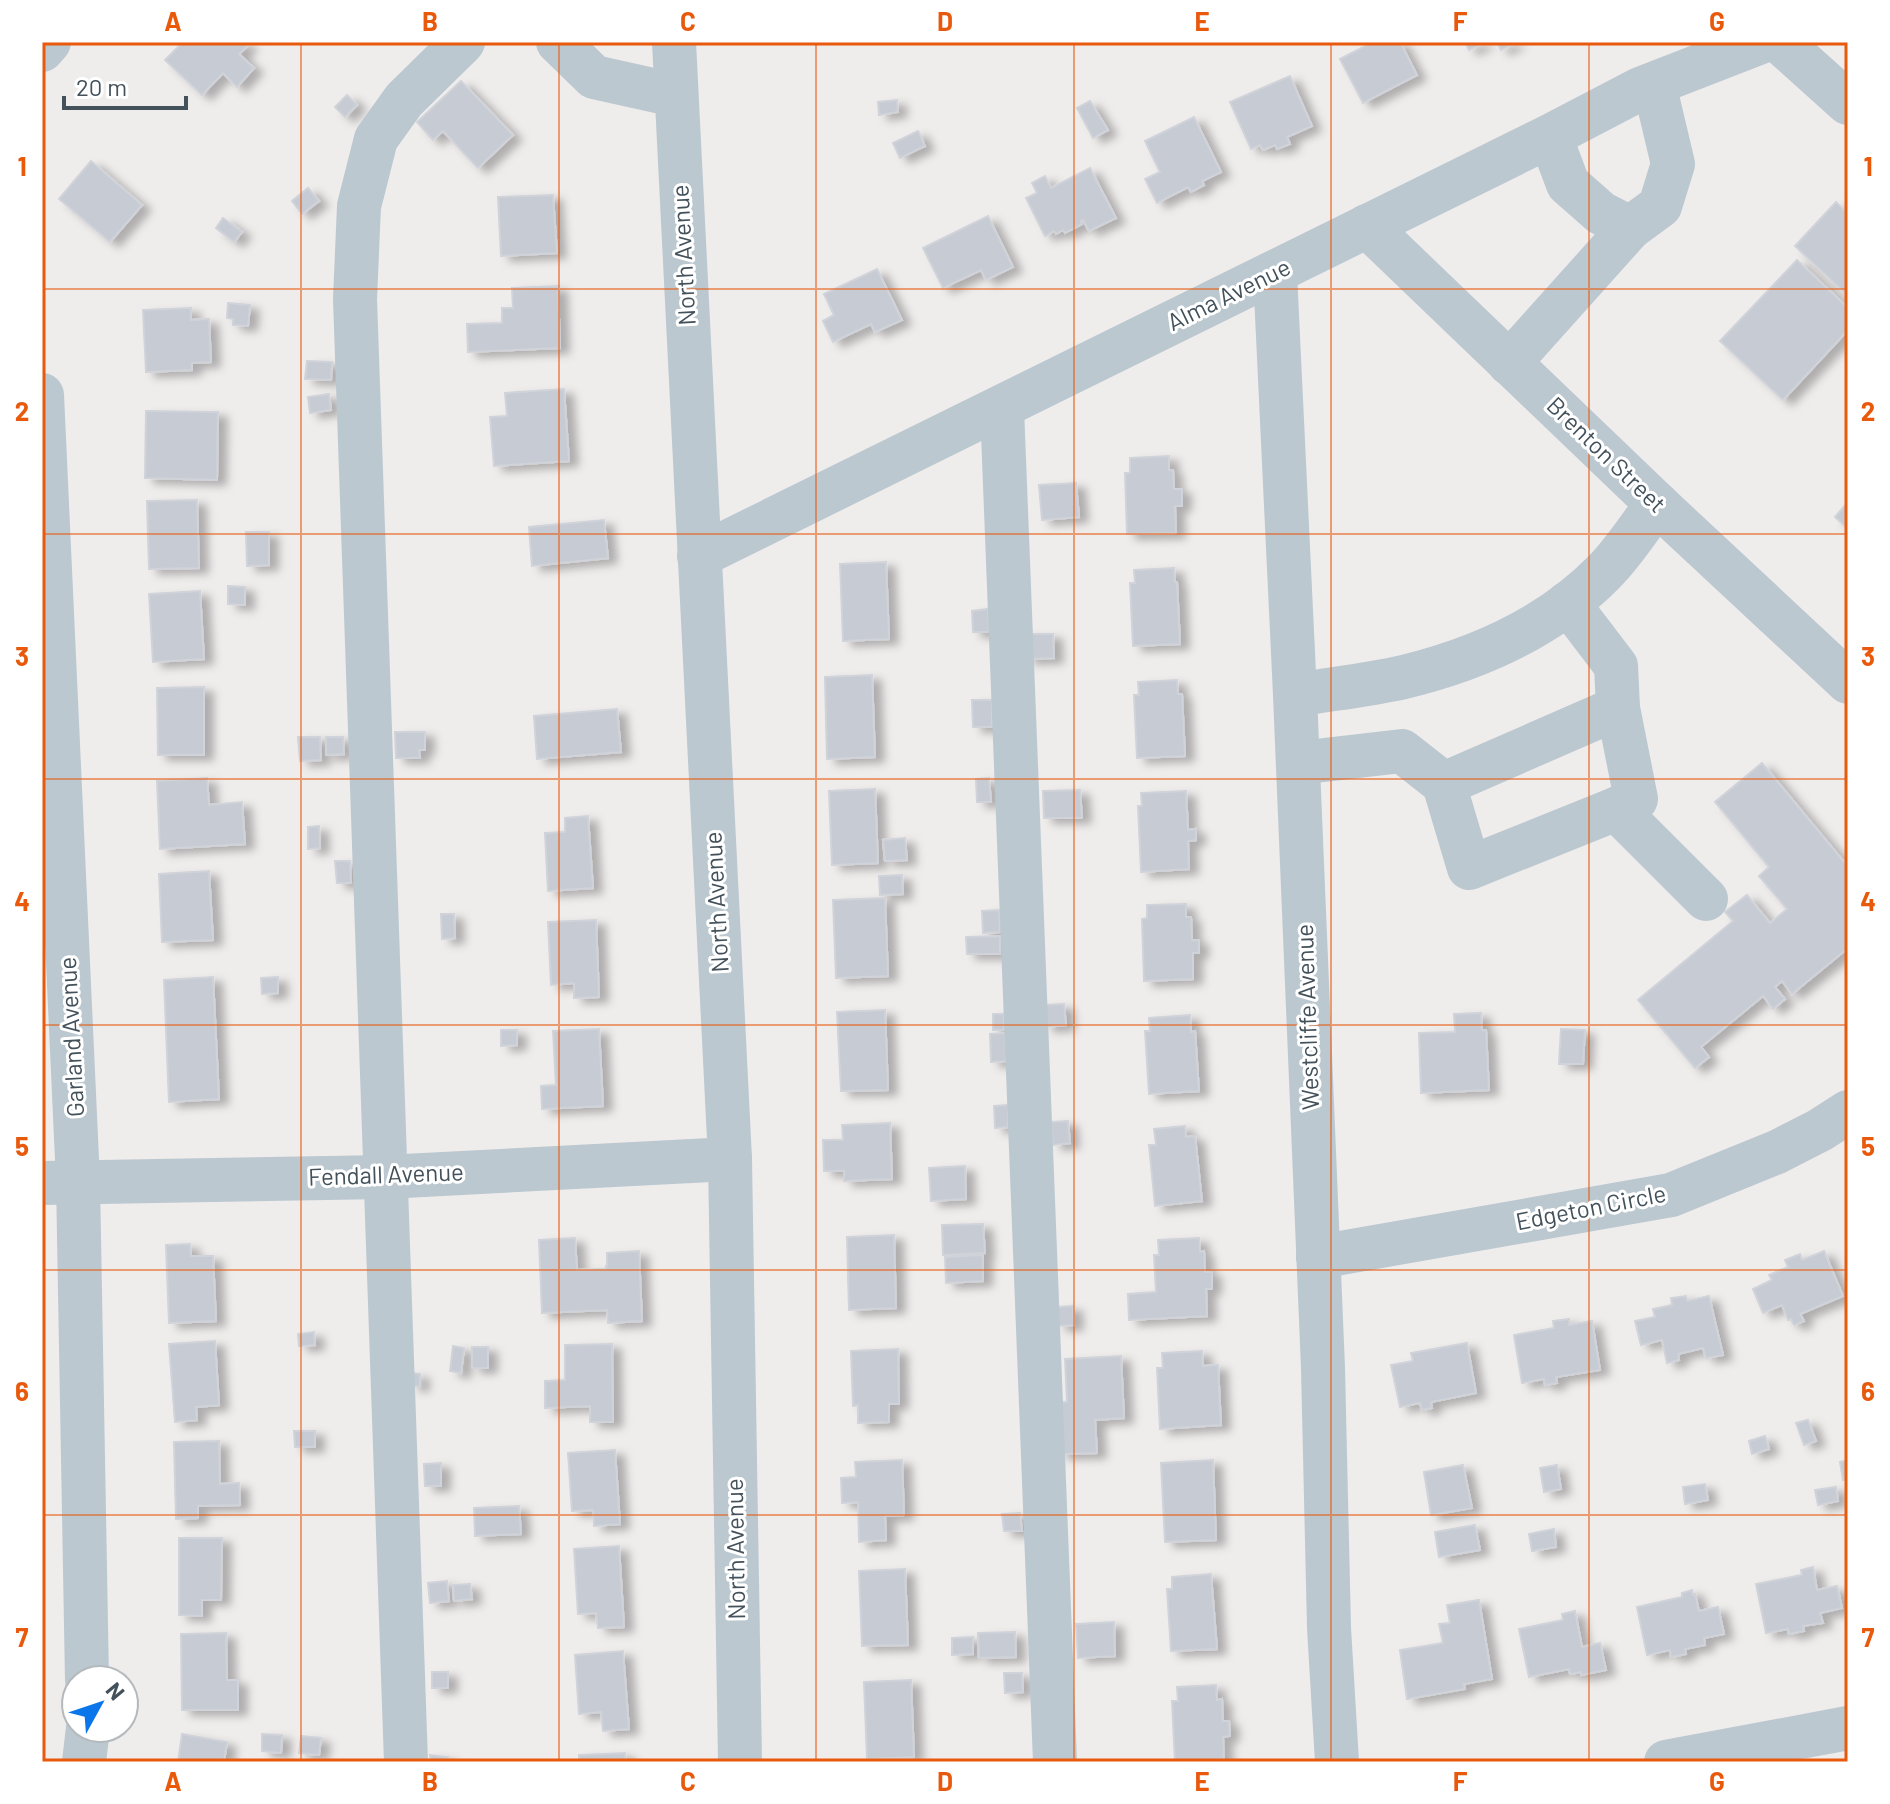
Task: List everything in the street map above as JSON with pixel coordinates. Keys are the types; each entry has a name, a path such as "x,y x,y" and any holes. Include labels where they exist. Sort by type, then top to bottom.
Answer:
{"street":[{"path":"42,50 49,42"},
{"path":"406,1762 355,299 359,206 376,139 404,100 463,42"},
{"path":"558,42 594,77 675,95"},
{"name":"North Avenue","path":"674,42 730,1159 740,1762"},
{"name":"Alma Avenue","path":"699,556 1275,273 1640,89 1761,42"},
{"path":"1780,42 1848,103"},
{"path":"1509,363 1630,228 1660,206 1673,164 1654,84"},
{"path":"1550,136 1568,184 1601,213 1630,228"},
{"name":"Brenton Street","path":"1367,226 1848,682"},
{"name":"Westcliffe Avenue","path":"1275,273 1298,763 1323,1368 1329,1628 1337,1762"},
{"name":"Garland Avenue","path":"42,395 60,1182 86,1664"},
{"path":"1002,408 1055,1762"},
{"path":"1295,695 1402,677 1436,668 1540,624 1588,588 1607,569 1657,504"},
{"path":"1298,763 1402,751 1444,784 1469,868 1636,799 1618,708 1616,666 1568,603"},
{"path":"1444,784 1618,708"},
{"path":"1616,809 1706,899"},
{"name":"Edgeton Circle","path":"1318,1257 1671,1195 1777,1152 1848,1112"},
{"name":"Fendall Avenue","path":"60,1182 385,1177 730,1159"},
{"path":"1666,1762 1848,1728"}],"building":[{"path":"183,42 245,42 248,45 239,54 254,68 237,87 223,73 202,95 165,60"},
{"path":"1373,42 1400,42 1417,75 1363,103 1340,59"},
{"path":"1465,42 1485,42 1469,50"},
{"path":"1497,42 1516,42 1501,50"},
{"path":"1290,76 1312,126 1287,137 1290,144 1277,149 1275,145 1263,150 1260,145 1251,149 1230,102"},
{"path":"461,81 513,135 478,168 443,131 433,140 417,122"},
{"path":"347,95 357,105 345,117 335,107"},
{"path":"897,100 898,112 879,115 878,102"},
{"path":"1090,101 1108,130 1093,138 1077,108"},
{"path":"1194,117 1221,172 1202,181 1204,185 1191,192 1188,187 1157,203 1145,179 1160,172 1145,141"},
{"path":"918,131 925,146 900,158 893,143"},
{"path":"91,161 142,205 110,242 59,199"},
{"path":"1090,168 1116,218 1089,231 1083,220 1082,224 1065,233 1063,230 1056,234 1054,231 1045,236 1026,198 1037,193 1032,183 1045,176 1051,188"},
{"path":"308,188 319,201 302,214 292,201"},
{"path":"553,195 557,253 501,256 498,197"},
{"path":"1836,202 1848,214 1848,296 1795,246"},
{"path":"988,216 1013,267 986,280 981,270 943,288 923,248"},
{"path":"223,218 242,232 234,242 216,228"},
{"path":"1797,260 1848,308 1848,330 1783,400 1720,341"},
{"path":"877,269 902,320 875,332 871,324 833,342 823,321 834,315 824,294"},
{"path":"558,286 560,348 468,352 467,324 502,323 502,308 513,308 512,288"},
{"path":"228,303 250,305 248,326 233,325 233,319 227,318"},
{"path":"191,308 191,320 209,319 211,362 192,363 192,370 146,372 143,310"},
{"path":"307,361 332,362 331,380 305,379"},
{"path":"564,389 569,461 494,466 490,417 507,416 505,393"},
{"path":"329,394 331,410 310,413 308,397"},
{"path":"146,411 218,412 217,480 145,478"},
{"path":"1169,456 1174,489 1182,489 1182,506 1175,506 1176,533 1127,534 1125,473 1130,473 1130,458"},
{"path":"1076,483 1079,517 1042,520 1039,485"},
{"path":"197,500 199,568 149,569 147,501"},
{"path":"1848,502 1848,529 1835,517"},
{"path":"604,520 608,558 532,566 529,527"},
{"path":"246,532 269,532 269,565 247,566"},
{"path":"886,562 889,639 843,641 840,564"},
{"path":"1174,568 1180,644 1133,646 1130,583 1135,583 1134,570"},
{"path":"228,586 245,587 245,605 228,604"},
{"path":"200,591 204,659 153,662 149,594"},
{"path":"988,609 989,632 973,632 972,611"},
{"path":"1025,634 1053,634 1054,658 1026,659"},
{"path":"872,675 875,757 827,759 825,677"},
{"path":"1177,680 1178,694 1182,694 1185,756 1137,758 1134,695 1139,695 1138,682"},
{"path":"204,687 204,755 158,755 157,688"},
{"path":"972,700 992,700 992,727 973,727"},
{"path":"617,709 621,752 537,759 534,716"},
{"path":"395,732 425,732 425,750 419,750 420,758 396,758"},
{"path":"298,737 320,737 321,760 300,761"},
{"path":"326,737 343,737 344,754 326,755"},
{"path":"1762,763 1844,862 1848,858 1848,948 1792,994 1782,981 1775,987 1785,999 1773,1009 1763,996 1701,1047 1709,1057 1695,1068 1638,1000 1733,921 1725,912 1747,895 1770,923 1787,909 1759,876 1769,867 1715,802"},
{"path":"207,778 209,805 242,802 245,844 160,849 157,781"},
{"path":"989,778 991,802 977,802 976,779"},
{"path":"875,789 878,863 832,865 829,791"},
{"path":"1080,790 1082,818 1044,818 1043,791"},
{"path":"1186,791 1188,830 1196,829 1196,840 1188,841 1189,869 1141,872 1138,806 1142,806 1141,793"},
{"path":"588,816 593,888 548,891 545,833 565,832 565,818"},
{"path":"319,826 320,848 308,849 308,827"},
{"path":"905,838 907,860 885,861 883,840"},
{"path":"335,861 350,861 351,883 337,883"},
{"path":"209,871 213,940 162,942 159,874"},
{"path":"902,875 903,894 880,895 879,876"},
{"path":"885,898 888,976 836,978 833,900"},
{"path":"1186,904 1186,917 1191,917 1192,940 1199,940 1199,953 1193,953 1193,979 1144,981 1142,919 1147,918 1147,905"},
{"path":"999,910 1000,932 983,933 982,911"},
{"path":"441,914 454,914 455,938 442,939"},
{"path":"596,920 599,997 574,998 574,983 551,985 548,922"},
{"path":"1000,936 1000,954 967,954 966,937"},
{"path":"213,977 219,1099 169,1102 164,980"},
{"path":"278,977 278,993 262,994 261,978"},
{"path":"1064,1004 1066,1025 1045,1027 1043,1005"},
{"path":"885,1010 888,1090 841,1091 837,1012"},
{"path":"1481,1013 1482,1030 1486,1030 1489,1090 1421,1093 1419,1033 1455,1032 1454,1014"},
{"path":"993,1014 1004,1014 1004,1030 993,1030"},
{"path":"1190,1015 1191,1032 1195,1031 1199,1091 1149,1094 1145,1031 1150,1031 1149,1018"},
{"path":"599,1029 603,1106 542,1109 541,1086 556,1085 553,1031"},
{"path":"1561,1029 1585,1030 1583,1064 1559,1064"},
{"path":"501,1030 517,1030 517,1045 501,1046"},
{"path":"1005,1033 1006,1061 991,1062 990,1034"},
{"path":"1008,1105 1008,1127 995,1128 994,1106"},
{"path":"1068,1121 1070,1143 1053,1145 1051,1122"},
{"path":"890,1123 892,1179 844,1181 844,1171 824,1171 823,1140 843,1140 842,1125"},
{"path":"1185,1126 1186,1137 1195,1136 1202,1201 1155,1206 1149,1145 1156,1145 1154,1129"},
{"path":"965,1166 966,1199 931,1201 929,1168"},
{"path":"983,1224 985,1253 943,1255 942,1225"},
{"path":"894,1235 896,1308 849,1310 847,1237"},
{"path":"575,1238 577,1270 606,1269 607,1253 639,1251 642,1321 608,1323 607,1310 542,1313 539,1240"},
{"path":"1199,1238 1200,1252 1204,1251 1205,1272 1212,1272 1212,1289 1206,1289 1207,1316 1129,1320 1128,1294 1156,1292 1154,1255 1159,1255 1158,1240"},
{"path":"190,1244 191,1256 213,1256 216,1321 169,1323 166,1245"},
{"path":"1824,1251 1843,1296 1800,1314 1804,1321 1794,1325 1791,1319 1788,1320 1782,1305 1763,1313 1753,1289 1772,1280 1769,1275 1788,1267 1785,1260 1800,1254 1802,1260"},
{"path":"983,1255 983,1281 946,1283 945,1257"},
{"path":"1686,1296 1687,1301 1709,1296 1723,1355 1706,1358 1703,1348 1678,1354 1679,1360 1667,1363 1662,1340 1641,1345 1635,1321 1655,1317 1653,1309 1672,1305 1671,1298"},
{"path":"1073,1306 1074,1325 1058,1326 1057,1307"},
{"path":"1569,1319 1569,1325 1592,1321 1600,1370 1556,1377 1557,1383 1545,1385 1544,1379 1522,1383 1514,1335 1554,1328 1553,1321"},
{"path":"314,1332 315,1345 299,1346 298,1334"},
{"path":"215,1341 219,1405 196,1407 197,1420 175,1422 169,1344"},
{"path":"1467,1343 1476,1393 1431,1402 1432,1408 1422,1410 1420,1403 1400,1407 1391,1365 1413,1361 1411,1353"},
{"path":"612,1344 613,1422 590,1422 590,1406 545,1408 545,1381 565,1380 565,1345"},
{"path":"453,1346 464,1348 461,1373 450,1371"},
{"path":"472,1347 488,1347 488,1368 472,1368"},
{"path":"898,1349 899,1404 889,1404 889,1422 858,1423 858,1405 853,1406 851,1351"},
{"path":"1202,1351 1203,1366 1218,1365 1221,1425 1160,1429 1157,1368 1163,1368 1162,1353"},
{"path":"1121,1356 1124,1418 1095,1420 1097,1453 1059,1454 1057,1402 1067,1402 1065,1359"},
{"path":"411,1373 420,1374 420,1386 411,1386"},
{"path":"1808,1420 1816,1441 1804,1445 1796,1423"},
{"path":"294,1431 315,1431 315,1447 295,1447"},
{"path":"1765,1436 1769,1449 1752,1454 1749,1441"},
{"path":"219,1441 220,1484 239,1483 240,1505 198,1506 198,1518 176,1519 174,1442"},
{"path":"615,1450 620,1524 594,1526 593,1510 572,1511 568,1453"},
{"path":"902,1460 904,1515 885,1516 886,1540 859,1542 858,1502 842,1503 841,1478 856,1477 855,1462"},
{"path":"1213,1460 1216,1540 1165,1542 1161,1463"},
{"path":"1848,1460 1848,1479 1843,1480 1840,1462"},
{"path":"441,1463 441,1486 425,1486 424,1464"},
{"path":"1463,1465 1472,1508 1431,1515 1424,1472"},
{"path":"1557,1465 1561,1489 1544,1492 1540,1468"},
{"path":"1705,1484 1708,1500 1685,1504 1683,1487"},
{"path":"1836,1487 1838,1501 1818,1505 1815,1490"},
{"path":"519,1506 521,1534 475,1536 474,1508"},
{"path":"1020,1513 1022,1531 1004,1531 1002,1514"},
{"path":"1475,1525 1480,1550 1439,1557 1435,1532"},
{"path":"1554,1529 1556,1547 1532,1551 1529,1534"},
{"path":"179,1538 222,1538 221,1600 202,1600 202,1616 179,1615"},
{"path":"619,1546 624,1627 598,1628 596,1613 578,1614 574,1549"},
{"path":"1813,1567 1817,1590 1837,1586 1842,1608 1820,1613 1823,1623 1803,1626 1804,1631 1789,1634 1788,1629 1766,1633 1756,1584 1802,1575 1801,1570"},
{"path":"905,1569 908,1645 862,1646 859,1571"},
{"path":"1211,1574 1217,1649 1171,1651 1167,1589 1172,1589 1172,1577"},
{"path":"447,1581 449,1601 430,1603 428,1583"},
{"path":"470,1584 472,1599 454,1601 453,1585"},
{"path":"1692,1590 1699,1611 1718,1607 1724,1634 1704,1638 1705,1645 1685,1649 1686,1654 1671,1657 1670,1650 1647,1655 1637,1607 1682,1597 1682,1593"},
{"path":"1479,1600 1492,1679 1464,1684 1465,1689 1407,1699 1400,1650 1443,1643 1439,1624 1450,1623 1447,1605"},
{"path":"1575,1611 1582,1647 1600,1643 1606,1670 1581,1675 1581,1672 1570,1674 1569,1669 1529,1677 1519,1629 1563,1620 1562,1614"},
{"path":"1114,1622 1115,1656 1078,1658 1076,1624"},
{"path":"1015,1632 1016,1657 979,1658 978,1633"},
{"path":"226,1633 227,1680 238,1680 238,1710 182,1710 181,1634"},
{"path":"973,1637 973,1654 952,1655 952,1638"},
{"path":"623,1651 629,1729 603,1731 601,1712 579,1714 575,1655"},
{"path":"432,1672 448,1672 448,1688 432,1688"},
{"path":"1004,1673 1022,1673 1023,1692 1005,1693"},
{"path":"911,1680 914,1757 867,1759 864,1682"},
{"path":"1216,1685 1217,1700 1222,1699 1223,1721 1229,1721 1230,1736 1223,1737 1224,1762 1175,1762 1172,1701 1178,1701 1177,1687"},
{"path":"182,1734 227,1742 224,1762 178,1762"},
{"path":"262,1734 282,1735 281,1753 262,1751"},
{"path":"301,1736 321,1738 319,1755 299,1753"},
{"path":"625,1753 626,1762 579,1762 579,1755"},
{"path":"430,1755 448,1757 447,1762 430,1762"}]}
